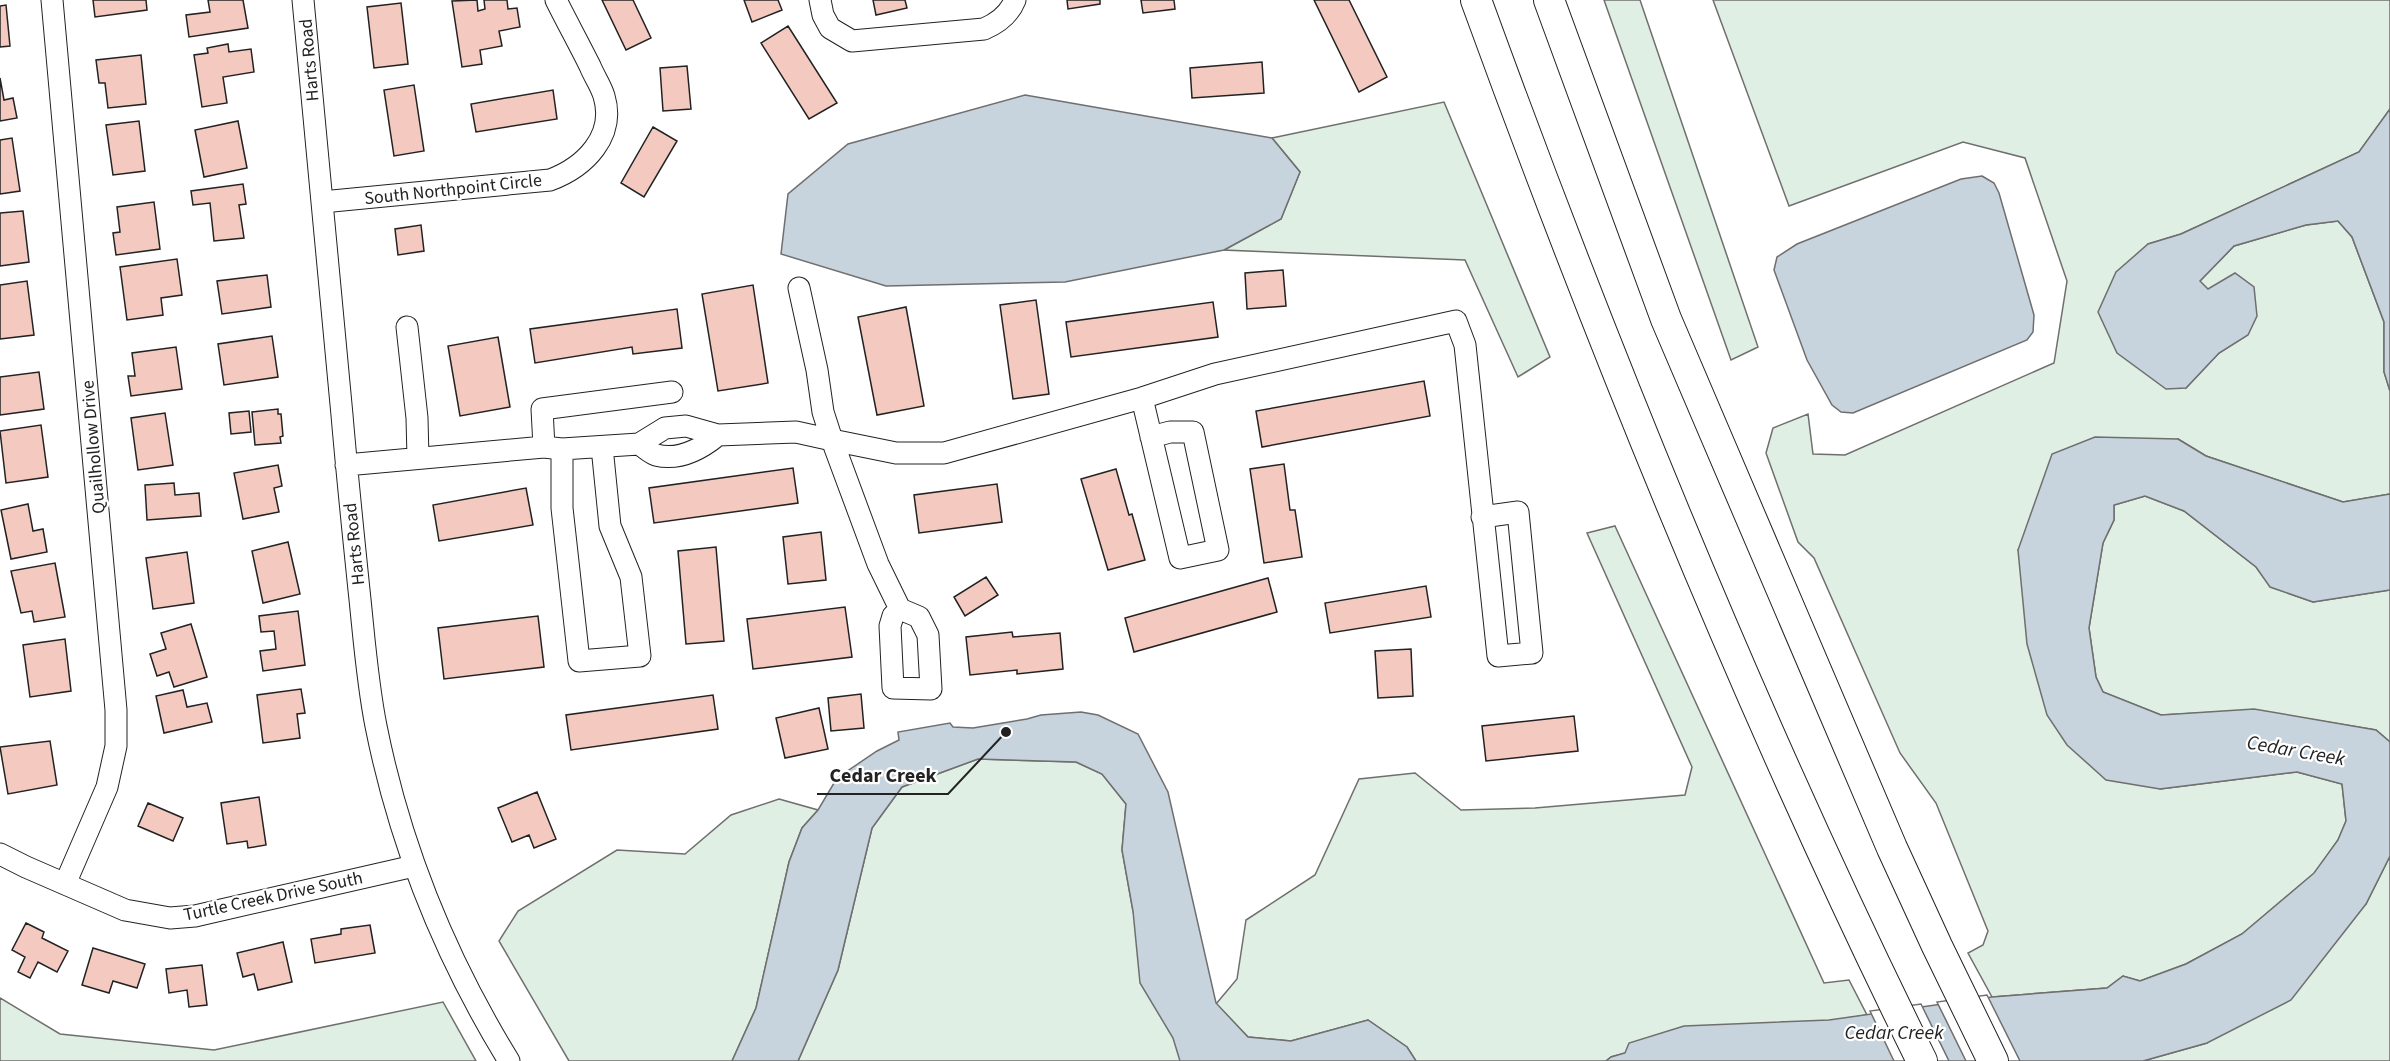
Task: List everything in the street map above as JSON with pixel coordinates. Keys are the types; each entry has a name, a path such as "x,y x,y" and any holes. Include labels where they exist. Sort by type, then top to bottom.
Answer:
{"highway":[{"path":"1476,0 1527,138 1688,544 1764,722 1873,962 1922,1061"},
{"path":"1549,0 1666,318 1887,837 1993,1061"}],"street":[{"name":"Quailhollow Drive","path":"52,0 116,710 116,746 107,787 64,884"},
{"name":"Harts Road","path":"303,0 346,465 367,669 376,725 387,774 414,866 430,910 458,973 509,1061"},
{"name":"South Northpoint Circle","path":"322,202 550,180 570,173 587,159 600,141 607,119 604,96 556,0"},
{"path":"820,0 823,15 830,28 852,41 984,29 1000,21 1013,6 1015,0"},
{"path":"799,288 817,370 823,412 878,564 900,609"},
{"path":"346,465 553,448 639,444 665,428 686,426 718,435 796,432 896,453 944,453 1142,398 1215,374 1456,321 1466,345 1482,517 1498,656 1532,653 1518,512 1482,517"},
{"path":"407,327 417,418 418,458"},
{"path":"602,447 610,526 631,577 640,656 579,661 562,508 553,448 542,409 672,392"},
{"path":"1142,398 1151,437 1180,558 1218,550 1193,432 1170,432 1151,437"},
{"path":"639,444 655,455 678,456 701,449 718,435"},
{"name":"Turtle Creek Drive South","path":"0,854 125,910 170,918 195,916 414,866"}],"green space":[{"path":"1604,0 1640,0 1758,347 1731,360"},
{"path":"1713,0 2390,0 2390,109 2359,152 2181,234 2148,244 2186,388 2219,353 2247,335 2199,282 2234,246 2306,225 2338,221 2352,237 2384,322 2384,372 2390,391 2390,494 2343,502 2206,456 2178,439 2018,550 2160,789 2297,772 2342,784 2346,821 2338,840 2315,873 2242,934 2186,964 2140,981 2123,976 2107,988 1992,997 1968,953 1983,945 1988,931 1936,803 1900,753 1814,558 1798,542 1766,453 1773,428 1808,414 1813,454 1845,455 2054,363 2067,281 2025,158 1963,142 1789,206"},
{"path":"1444,102 1550,357 1518,377 1465,260 1224,250 1281,219 1300,172 1272,138"},
{"path":"2145,496 2184,511 2256,567 2271,587 2313,602 2390,590 2390,742 2376,730 2254,710 2161,715 2103,692 2096,677 2089,628 2103,543 2114,520 2114,505"},
{"path":"1615,526 1824,983 1849,980 1867,1015 1625,1053 1606,1061 1416,1061 1407,1047 1368,1020 1291,1041 1248,1037 1216,1004 1237,979 1246,920 1315,875 1359,779 1415,773 1461,810 1535,808 1685,795 1692,767 1587,533"},
{"path":"978,759 1076,762 1102,774 1126,804 1122,850 1133,911 1181,1061 798,1061 838,970 872,828 902,787"},
{"path":"779,799 818,810 802,828 789,862 756,1008 732,1061 569,1061 499,941 518,911 617,850 685,854 731,815"},
{"path":"2390,856 2390,1061 2143,1061 2207,1043 2366,904"},
{"path":"0,998 60,1034 214,1050 443,1002 476,1061 0,1061"}],"water":[{"path":"1025,95 1272,138 1300,172 1281,219 1224,250 1065,282 886,286 781,254 788,194 848,144"},
{"path":"2390,109 2390,391 2384,372 2384,322 2352,237 2338,221 2306,225 2234,246 2200,281 2208,289 2235,273 2254,287 2257,316 2248,335 2219,353 2186,388 2166,389 2117,353 2098,312 2116,272 2148,244 2181,234 2359,152"},
{"path":"1982,176 1994,183 1999,193 2034,315 2033,332 2027,340 1853,413 1841,412 1832,405 1807,360 1774,270 1777,257 1797,244 1961,179"},
{"path":"2095,437 2178,439 2206,456 2343,502 2390,494 2390,590 2313,602 2270,587 2256,567 2184,511 2145,496 2114,505 2114,520 2103,543 2089,628 2096,677 2103,692 2161,715 2254,709 2376,730 2390,742 2390,856 2366,904 2291,1000 2207,1043 2143,1061 1606,1061 1625,1053 1629,1043 1684,1026 1829,1020 1992,997 2107,988 2123,976 2140,981 2186,964 2242,934 2314,873 2338,840 2346,821 2342,784 2297,772 2160,789 2106,780 2067,745 2047,715 2027,644 2018,550 2052,454"},
{"path":"1081,712 1098,715 1138,734 1168,792 1216,1003 1248,1037 1291,1041 1368,1020 1407,1047 1416,1061 1180,1061 1173,1038 1140,983 1133,911 1122,850 1126,804 1102,774 1076,762 978,759 902,787 872,828 838,970 798,1061 732,1061 756,1008 789,862 802,828 818,810 837,778 877,751 899,740 898,732 950,723 953,727 973,728 1041,715"}],"pier":[{"path":"1987,995 2020,1061 1966,1061 1937,1002"},
{"path":"1921,1004 1949,1061 1894,1061 1870,1011"}],"building":[{"path":"93,0 146,0 147,10 95,17"},
{"path":"208,0 243,0 248,28 189,37 186,15 210,12"},
{"path":"477,0 478,11 485,9 484,0 507,0 508,9 517,8 520,27 499,31 502,46 480,50 482,64 462,67 452,1"},
{"path":"602,0 633,0 651,38 626,50"},
{"path":"744,0 778,0 782,10 752,22"},
{"path":"873,0 905,0 907,8 876,15"},
{"path":"1067,0 1100,0 1100,4 1068,9"},
{"path":"1141,0 1174,0 1175,9 1143,13"},
{"path":"1314,0 1349,0 1387,77 1359,92"},
{"path":"401,3 408,64 374,68 367,7"},
{"path":"6,5 10,46 0,47 0,6"},
{"path":"788,26 837,103 809,119 761,43"},
{"path":"228,44 229,52 251,49 254,72 223,77 227,103 202,107 194,55 208,53 207,48"},
{"path":"141,55 146,104 108,108 105,83 99,83 96,60"},
{"path":"1262,62 1264,93 1192,98 1190,68"},
{"path":"687,66 691,109 663,111 660,68"},
{"path":"0,78 4,100 13,98 17,118 0,121"},
{"path":"414,85 424,151 394,156 384,90"},
{"path":"553,90 557,119 476,132 471,104"},
{"path":"139,121 145,171 113,175 106,125"},
{"path":"238,121 247,168 204,177 195,130"},
{"path":"653,127 677,141 644,197 621,183"},
{"path":"12,138 20,191 0,194 0,140"},
{"path":"243,184 246,204 239,205 244,238 214,241 210,203 193,205 191,191"},
{"path":"154,202 160,249 116,255 113,233 120,232 117,207"},
{"path":"23,211 29,262 0,266 0,213"},
{"path":"421,225 424,251 398,255 395,229"},
{"path":"177,259 182,295 161,298 163,315 127,320 120,267"},
{"path":"1283,270 1286,306 1247,309 1245,273"},
{"path":"267,275 271,307 222,314 217,281"},
{"path":"27,281 34,335 0,339 0,285"},
{"path":"753,285 768,383 718,391 702,294"},
{"path":"1036,300 1049,394 1013,399 1000,305"},
{"path":"1213,302 1218,337 1071,357 1066,322"},
{"path":"906,307 924,406 877,415 858,317"},
{"path":"677,309 682,348 633,354 632,347 535,363 530,329"},
{"path":"272,336 278,377 224,385 218,344"},
{"path":"498,337 510,407 460,416 448,346"},
{"path":"176,347 182,389 131,396 128,376 135,376 132,353"},
{"path":"39,372 44,409 0,415 0,377"},
{"path":"1424,381 1430,416 1262,447 1256,411"},
{"path":"278,409 278,414 281,414 283,436 280,437 281,443 255,445 252,412"},
{"path":"249,411 251,432 231,434 229,413"},
{"path":"165,413 173,465 138,470 131,418"},
{"path":"41,425 48,477 6,483 0,431"},
{"path":"1284,464 1290,510 1295,510 1302,557 1264,563 1250,469"},
{"path":"278,465 282,486 274,488 279,512 243,519 234,473"},
{"path":"793,468 798,503 654,523 649,488"},
{"path":"1116,469 1145,560 1108,570 1081,479"},
{"path":"174,483 175,495 199,493 201,516 147,520 145,485"},
{"path":"997,484 1002,522 919,533 914,495"},
{"path":"526,488 533,525 439,541 433,505"},
{"path":"28,504 33,531 43,529 47,552 11,559 1,510"},
{"path":"821,532 826,580 788,584 783,537"},
{"path":"288,542 300,594 263,603 252,551"},
{"path":"716,547 724,641 686,644 678,551"},
{"path":"187,552 194,603 153,609 146,558"},
{"path":"55,563 65,617 34,622 32,611 21,613 11,571"},
{"path":"986,577 998,595 965,616 954,597"},
{"path":"1268,578 1277,612 1134,652 1125,618"},
{"path":"1426,586 1431,617 1330,633 1325,603"},
{"path":"845,607 852,657 753,669 747,619"},
{"path":"298,611 305,665 263,671 260,651 276,649 274,631 261,632 259,616"},
{"path":"538,616 544,667 444,679 438,628"},
{"path":"191,624 207,677 174,687 169,672 157,676 150,654 166,649 161,633"},
{"path":"1012,632 1013,637 1060,633 1063,669 1017,674 1017,670 970,675 966,637"},
{"path":"65,639 71,691 30,697 23,645"},
{"path":"1411,649 1413,696 1378,698 1375,651"},
{"path":"301,689 305,713 297,714 300,738 263,743 257,695"},
{"path":"183,690 187,707 207,703 212,722 164,733 156,696"},
{"path":"861,694 864,728 831,731 828,698"},
{"path":"713,695 718,729 571,750 566,715"},
{"path":"819,708 828,749 785,758 776,718"},
{"path":"1574,716 1578,751 1486,761 1482,726"},
{"path":"50,741 57,785 8,794 0,747"},
{"path":"537,792 556,839 534,848 529,835 512,842 498,808"},
{"path":"259,797 266,845 248,848 247,841 227,844 221,803"},
{"path":"148,803 183,818 173,841 138,826"},
{"path":"26,923 44,932 42,938 68,951 57,972 38,962 30,978 18,972 25,957 12,950"},
{"path":"370,925 375,953 315,963 311,939 341,934 341,929"},
{"path":"283,942 292,982 258,990 254,974 243,977 237,953"},
{"path":"93,948 145,964 137,988 113,981 109,993 82,985"},
{"path":"202,965 207,1005 189,1007 187,990 169,993 166,969"}],"place":[{"name":"Cedar Creek","path":"1006,732"}]}
